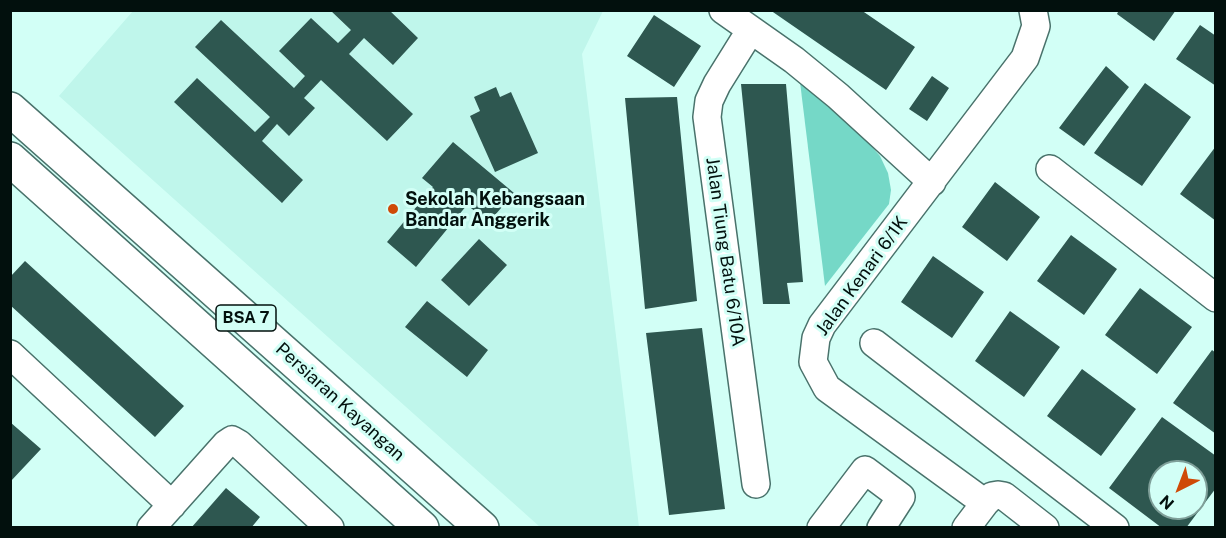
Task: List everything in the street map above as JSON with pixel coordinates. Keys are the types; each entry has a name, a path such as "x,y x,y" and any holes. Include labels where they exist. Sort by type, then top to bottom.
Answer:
{"main road":[{"name":"Persiaran Kayangan","path":"10,109 482,528"},
{"name":"BSA 7","path":"10,159 422,528"}],"street":[{"path":"723,10 803,67 932,182"},
{"name":"Jalan Kenari 6/1K","path":"986,503 827,388 813,362 816,338 822,325 1025,57 1036,26 1033,10"},
{"name":"Jalan Tiung Batu 6/10A","path":"750,30 717,84 709,101 706,117 756,484"},
{"path":"1050,169 1215,298"},
{"path":"874,343 1115,528"},
{"path":"10,354 172,505"},
{"path":"151,528 232,440 239,444 312,522"},
{"path":"821,528 866,470 901,497 881,528"},
{"path":"966,528 992,496 1004,496 1045,528"}],"shaded area":[{"name":"Sekolah Kebangsaan Bandar Anggerik","path":"133,11 603,11 582,54 639,527 540,527 59,96"}],"green space":[{"path":"800,82 865,139 880,156 888,173 891,190 889,204 825,286"}],"building":[{"path":"330,10 389,10 418,38 393,65 364,38 349,54 413,114 387,141 321,80 304,98 315,108 289,136 277,124 262,141 303,180 282,203 174,102 197,78 255,132 270,117 195,47 221,20 294,88 305,76 279,51 311,18 338,43 351,30"},
{"path":"770,10 861,10 915,47 886,90"},
{"path":"1119,10 1176,10 1154,41 1117,14"},
{"path":"654,15 701,46 674,87 627,56"},
{"path":"1200,25 1216,36 1216,86 1176,59"},
{"path":"1106,66 1129,87 1084,146 1059,128"},
{"path":"932,76 949,88 927,121 909,109"},
{"path":"1145,83 1191,117 1142,186 1094,153"},
{"path":"741,84 786,84 803,282 787,283 790,304 763,304"},
{"path":"496,87 500,97 511,92 538,153 495,172 470,116 480,111 474,97"},
{"path":"677,97 697,301 645,309 625,98"},
{"path":"453,142 514,193 489,222 467,205 416,267 387,242 433,187 422,178"},
{"path":"1216,146 1216,221 1180,194"},
{"path":"995,182 1040,217 1007,261 962,227"},
{"path":"1071,235 1117,269 1084,315 1037,281"},
{"path":"479,239 507,265 469,306 441,280"},
{"path":"933,256 984,292 952,338 901,302"},
{"path":"25,261 184,406 155,437 10,305 10,277"},
{"path":"1140,288 1192,327 1157,374 1105,335"},
{"path":"427,301 488,350 467,377 405,327"},
{"path":"1010,311 1060,347 1024,397 975,361"},
{"path":"702,328 725,509 669,515 646,333"},
{"path":"1212,350 1216,353 1216,434 1173,403"},
{"path":"1082,369 1136,409 1101,456 1047,416"},
{"path":"1162,417 1216,456 1216,488 1208,499 1208,460 1148,460 1148,517 1109,488"},
{"path":"10,422 41,449 10,482"},
{"path":"226,488 260,517 251,528 191,528"},
{"path":"1151,520 1192,520 1186,528 1162,528"}],"place":[{"name":"Sekolah Kebangsaan Bandar Anggerik","path":"393,209"}]}
